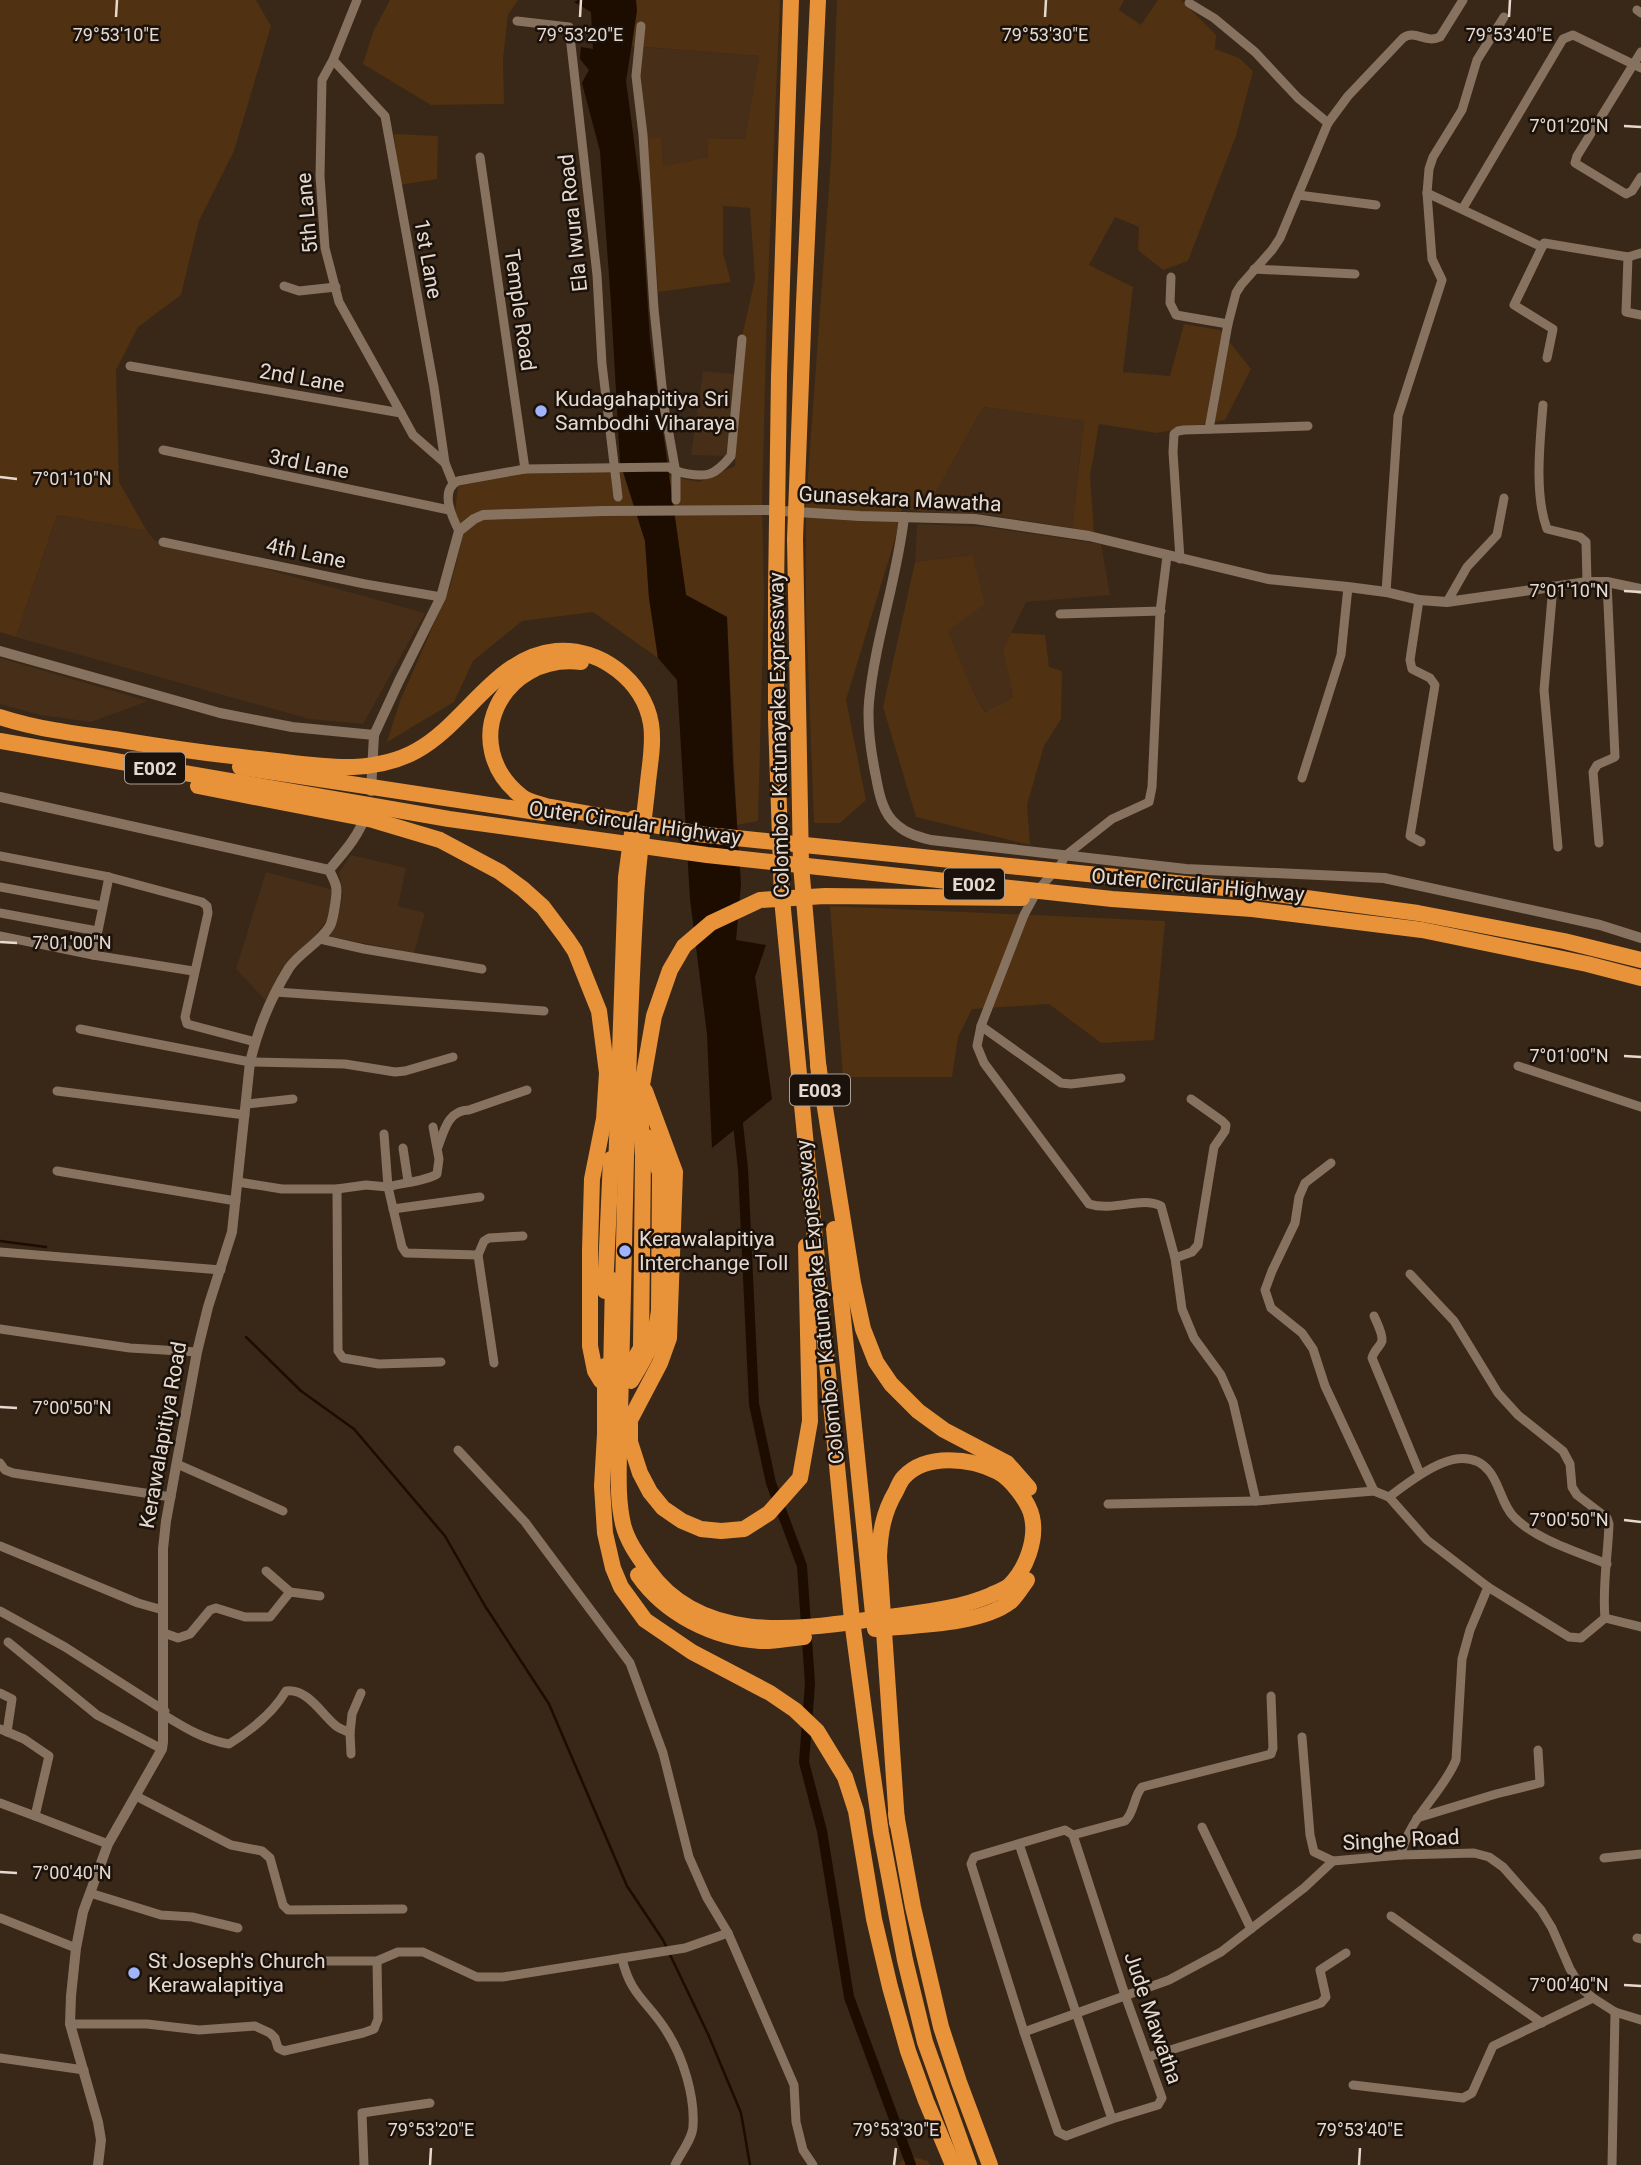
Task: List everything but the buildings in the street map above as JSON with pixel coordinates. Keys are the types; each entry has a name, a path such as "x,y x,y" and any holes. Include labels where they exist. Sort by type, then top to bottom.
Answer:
{"highway":[{"name":"Colombo - Katunayake Expressway","path":"791,0 779,376 776,719 782,900 852,1620 881,1833 905,1960 925,2042 969,2165"},
{"name":"Colombo - Katunayake Expressway","path":"818,0 795,539 801,865 864,1546 897,1823 941,2027 990,2165"},
{"path":"307,786 353,767 398,759 416,751 435,739 460,717 502,675 527,659 555,651 584,652 609,663 630,682 643,702 651,723 652,748 636,896 619,1445 620,1505 624,1527 635,1553 654,1580 705,1622"},
{"path":"605,1407 597,1322 601,1186 611,1101 626,877 644,745 641,722 632,699 619,682 599,669 579,662 555,662 512,682 496,706 490,730 494,758 506,781 523,798 546,806 708,835"},
{"path":"2,736 63,732 206,754 307,786 373,820 439,840 500,872 543,907 575,951 599,1010 611,1101 611,1501 617,1530 639,1577 657,1600 730,1636 762,1641 957,1620 984,1607 1011,1601 1034,1571 1042,1537 1042,1515 1034,1493 1007,1464 944,1430 918,1410 891,1384 876,1362 863,1329 853,1283 818,1064"},
{"name":"Outer Circular Highway","path":"2,736 307,786 468,803 708,835 1254,891 1418,913 1564,941 1641,960"},
{"name":"Outer Circular Highway","path":"307,786 449,819 707,855 1112,899 1252,909 1422,930 1587,964 1641,978"},
{"path":"641,1348 642,1085 654,1016 670,970 684,946 711,923 760,900 825,896 1112,899"},
{"path":"630,1420 660,1363 669,1338 676,1190 675,1172 642,1085"},
{"path":"631,1373 648,1330 652,1173 642,1085"},
{"path":"630,1399 657,1353 665,1317 668,1175 642,1085"},
{"path":"611,1101 602,1486 605,1533 613,1568 621,1587 645,1620 692,1652 770,1693 794,1710 817,1731 845,1776 856,1811 874,1919 890,1987 908,2051 953,2165"},
{"path":"605,1434 584,1350 580,1322 585,1178 611,1101"},
{"path":"628,1117 634,1177 630,1442 640,1473 663,1508 682,1521 711,1530 744,1529 769,1513 800,1478 810,1421 802,1115"},
{"path":"631,1373 650,1350 657,1330 659,1310 660,1173 647,1137"},
{"path":"897,1823 879,1557 881,1528 889,1503 903,1478 923,1464 958,1459 999,1472 1024,1497 1032,1517 1033,1536 1025,1565 1008,1587 984,1607"}],"street":[{"name":"5th Lane","path":"357,0 322,80 320,176 325,248 339,302 401,413"},
{"path":"1209,429 1236,293 1280,238 1328,123 1348,96 1403,38 1414,34 1434,40 1440,37 1463,0"},
{"path":"1189,3 1214,18 1255,52 1298,98 1328,123"},
{"path":"1386,592 1398,416 1442,280 1432,260 1427,193 1429,169 1433,157 1462,110 1477,60 1504,18"},
{"name":"Ela Iwura Road","path":"517,21 569,27 597,275 602,364 620,467"},
{"path":"640,26 636,76 643,135 654,309 676,500"},
{"path":"1463,208 1563,39 1573,35 1637,66"},
{"path":"1641,52 1637,66 1577,156 1576,163 1626,194 1632,191 1641,177"},
{"name":"1st Lane","path":"333,60 385,116 446,463 453,484"},
{"name":"Temple Road","path":"480,157 525,469"},
{"path":"1427,193 1542,247"},
{"path":"1298,195 1376,205"},
{"path":"1547,358 1553,330 1514,305 1542,247 1548,243 1628,257 1641,253"},
{"path":"1628,257 1626,312 1641,316"},
{"path":"1254,269 1355,274"},
{"path":"1171,277 1170,303 1176,315 1228,324"},
{"path":"284,286 299,291 336,287"},
{"path":"0,797 329,870 352,843 363,824 370,798 374,735 442,597 459,531 449,510 450,489 453,484 481,475 525,469 620,467 709,474 726,463 731,456 741,338"},
{"name":"2nd Lane","path":"130,366 401,413"},
{"path":"1543,405 1539,463 1543,518 1547,529 1580,537 1586,542 1587,582"},
{"path":"401,413 413,435 446,463"},
{"path":"1180,559 1174,434 1178,431 1209,429 1308,426"},
{"name":"3rd Lane","path":"163,450 449,510"},
{"path":"618,497 620,467"},
{"path":"1447,602 1467,567 1497,535 1504,498"},
{"name":"Gunasekara Mawatha","path":"459,531 484,515 603,510 767,510 975,519 1089,536 1268,579 1386,592 1419,600 1447,602 1587,582 1606,582 1641,589"},
{"path":"904,517 901,546 875,661 869,705 871,752 879,799 895,824 915,836 1186,869 1384,878 1600,925 1641,938"},
{"name":"4th Lane","path":"163,542 365,584 442,597"},
{"path":"1167,556 1149,802 1112,819 1065,856 1037,891 1024,915 981,1026 977,1046 984,1063 1089,1204 1102,1208 1152,1201 1161,1206 1175,1258 1182,1309 1194,1338 1222,1375 1233,1402 1256,1501"},
{"path":"1599,842 1593,772 1597,765 1615,757 1606,582"},
{"path":"1553,586 1544,690 1558,847"},
{"path":"1302,778 1341,656 1348,587"},
{"path":"1419,600 1410,660 1412,669 1430,678 1435,685 1410,836 1421,842"},
{"path":"1060,614 1161,611"},
{"path":"0,651 220,713 292,727 374,735"},
{"path":"0,856 109,877 202,902 207,906 208,913 193,971 185,1017 187,1024 255,1042"},
{"name":"Kerawalapitiya Road","path":"99,2165 101,2140 70,2024 76,1948 83,1912 108,1844 162,1749 163,1549 197,1352 208,1307 229,1247 250,1062 270,1003 290,967 305,950 320,939 331,924 338,886 329,870"},
{"path":"93,955 109,877"},
{"path":"0,887 102,906"},
{"path":"0,913 97,931"},
{"path":"0,936 93,955 193,971"},
{"path":"320,939 482,969"},
{"path":"276,992 544,1011"},
{"path":"981,1026 1065,1084 1121,1078"},
{"path":"80,1029 250,1062 345,1064 394,1072 453,1057"},
{"path":"1518,1066 1641,1107"},
{"path":"437,1149 447,1121 461,1110 469,1110 527,1090"},
{"path":"57,1091 246,1110 293,1098"},
{"path":"1175,1258 1192,1252 1198,1245 1214,1147 1226,1125 1191,1099"},
{"path":"238,1182 282,1189 337,1189 366,1185 388,1187 432,1178 437,1174 439,1159 433,1126"},
{"path":"384,1134 388,1187 402,1247 406,1253 478,1255"},
{"path":"403,1148 408,1181"},
{"path":"1331,1163 1305,1184 1298,1197 1295,1223 1265,1290 1271,1308 1302,1332 1313,1349 1325,1386 1374,1491"},
{"path":"57,1171 236,1201"},
{"path":"337,1189 338,1351 343,1358 379,1364 442,1362"},
{"path":"393,1209 480,1197"},
{"path":"494,1363 478,1255 484,1241 489,1238 523,1236"},
{"path":"0,1252 221,1270"},
{"path":"1410,1273 1454,1321 1498,1393 1518,1415 1563,1451 1570,1464 1572,1488 1577,1495 1607,1518 1607,1564 1603,1597 1605,1618"},
{"path":"1374,1316 1382,1338 1372,1358 1420,1474"},
{"path":"0,1329 130,1348 197,1352"},
{"path":"458,1450 525,1522 631,1664 663,1753 690,1857 707,1898 728,1933 794,2085 796,2122 803,2150 813,2165"},
{"path":"1389,1496 1440,1463 1460,1458 1476,1461 1489,1471 1513,1517 1536,1534 1607,1564"},
{"path":"0,1463 5,1470 13,1473 171,1497"},
{"path":"177,1464 283,1511"},
{"path":"1108,1504 1256,1501 1374,1491 1389,1496 1427,1540 1488,1587 1569,1637 1581,1638 1605,1618"},
{"path":"0,1546 138,1603 163,1610"},
{"path":"266,1571 290,1592 320,1596"},
{"path":"1401,1854 1403,1843 1417,1818 1451,1773 1456,1760 1462,1659 1470,1630 1488,1587"},
{"path":"164,1633 178,1638 190,1634 210,1610 216,1608 245,1617 270,1616 290,1592"},
{"path":"0,1611 65,1647 190,1731 215,1742 229,1744 247,1733 286,1691 293,1690 312,1701 336,1726 350,1733"},
{"path":"1605,1618 1641,1628"},
{"path":"8,1642 97,1715 162,1749"},
{"path":"0,1693 12,1699 4,1731 24,1739 49,1756 35,1816"},
{"path":"351,1754 352,1714 362,1693"},
{"path":"1112,2119 1019,1844 1065,1830 1073,1835 1125,1821 1130,1816 1136,1794 1142,1787 1270,1754 1273,1748 1271,1696"},
{"path":"1303,1737 1310,1835 1314,1852 1333,1861"},
{"path":"1417,1818 1540,1783 1538,1750"},
{"path":"136,1796 231,1844 262,1851 270,1858 283,1905 288,1910 403,1909"},
{"path":"0,1803 108,1844"},
{"path":"1202,1827 1251,1929"},
{"name":"Jude Mawatha","path":"1019,1844 974,1857 971,1864 1058,2132 1066,2136 1158,2105 1162,2098 1073,1835"},
{"name":"Singhe Road","path":"1024,2032 1170,1980 1221,1952 1304,1888 1333,1861 1401,1854 1474,1853 1489,1857 1503,1867 1541,1910 1582,1989 1615,2012 1641,2020"},
{"path":"1604,1858 1641,1854"},
{"path":"90,1893 161,1915 192,1917 238,1928"},
{"path":"1391,1916 1542,2022"},
{"path":"0,1918 76,1948"},
{"path":"298,1961 377,1961 398,1952 423,1952 477,1978 503,1977 685,1948 728,1933"},
{"path":"1148,2057 1321,2003 1326,1997 1321,1970 1346,1953"},
{"path":"622,1958 631,1985 667,2031 688,2075 694,2128 675,2165"},
{"path":"70,2024 147,2024 200,2030 255,2026 270,2033 278,2048 284,2051 374,2029 378,2020 377,1961"},
{"path":"1353,2085 1463,2098 1472,2093 1493,2046 1593,1998"},
{"path":"1612,2165 1615,2012"},
{"path":"0,2058 84,2070"},
{"path":"364,2165 362,2113 430,2103"}],"shaded area":[{"path":"0,0 256,0 271,26 234,151 199,221 181,295 138,327 116,370 119,482 147,531 57,515 16,637 0,632"},
{"path":"390,0 518,0 508,15 503,59 504,104 431,105 363,64 373,32"},
{"path":"636,0 780,0 767,306 758,821 737,825 727,617 686,595 669,476 699,482 735,466 743,332 755,279 750,208 723,206 723,253 731,282 658,292 647,139 661,137 663,166 708,157 707,138 745,139 759,56 632,46"},
{"path":"636,0 637,11 626,81 640,186 650,340 686,595 727,617 741,884 736,940 766,945 755,977 772,1099 712,1148 707,1034 690,899 677,680 658,658 649,598 645,541 620,462 600,151 582,83 589,70 580,59 581,47 593,49 591,12 574,2"},
{"path":"837,0 1124,0 1119,10 1141,25 1158,0 1181,0 1216,35 1215,49 1239,58 1253,71 1236,136 1188,261 1163,270 1138,250 1139,227 1115,217 1089,265 1133,287 1123,372 1170,376 1184,324 1220,330 1251,369 1225,420 1157,433 1099,424 1090,476 1094,532 1072,528 1084,421 983,407 925,512 902,508 846,700 866,800 840,823 814,823 806,610 806,503 831,160"},
{"path":"642,47 759,56 745,139 707,138 708,157 663,166 647,139 641,75"},
{"path":"394,134 438,136 437,179 400,185"},
{"path":"703,371 735,374 726,456 691,455"},
{"path":"983,407 1084,421 1072,528 989,515 925,512"},
{"path":"528,472 623,472 645,541 649,598 658,658 593,612 522,621 473,661 454,702 387,742 400,701 450,587 463,536 455,511 458,486"},
{"path":"57,515 147,531 155,541 425,613 363,724 309,719 16,637"},
{"path":"917,524 986,527 1101,544 1110,595 1026,602 1003,650 1013,697 986,712 976,698 947,630 972,555 915,562"},
{"path":"972,555 985,604 948,631 976,698 985,712 1013,697 1003,650 1011,633 1045,635 1049,667 1062,671 1061,719 1044,746 1027,805 1030,845 916,817 883,707 915,562"},
{"path":"0,658 148,701 91,722 40,715 0,704"},
{"path":"351,855 406,868 398,906 425,913 414,953 328,936 337,920 343,895 339,873"},
{"path":"266,872 333,890 327,920 266,1001 236,969"},
{"path":"830,906 1165,921 1154,1040 1101,1043 1049,1004 972,1009 958,1037 952,1077 843,1077"},
{"path":"907,2155 928,2161 930,2165 898,2165"}],"waterway":[{"path":"737,1115 743,1169 754,1404 771,1483 802,1566 810,1684 804,1762 822,1831 849,1997 911,2165"},
{"path":"0,1241 46,1247"},
{"path":"246,1337 301,1391 354,1429 445,1536 485,1606 549,1704 627,1886 663,1940 708,2034 741,2113 750,2165"}],"place":[{"name":"Kudagahapitiya Sri Sambodhi Viharaya","path":"541,411"},
{"name":"Kerawalapitiya Interchange Toll","path":"625,1251"},
{"name":"St Joseph's Church Kerawalapitiya","path":"134,1973"}]}
